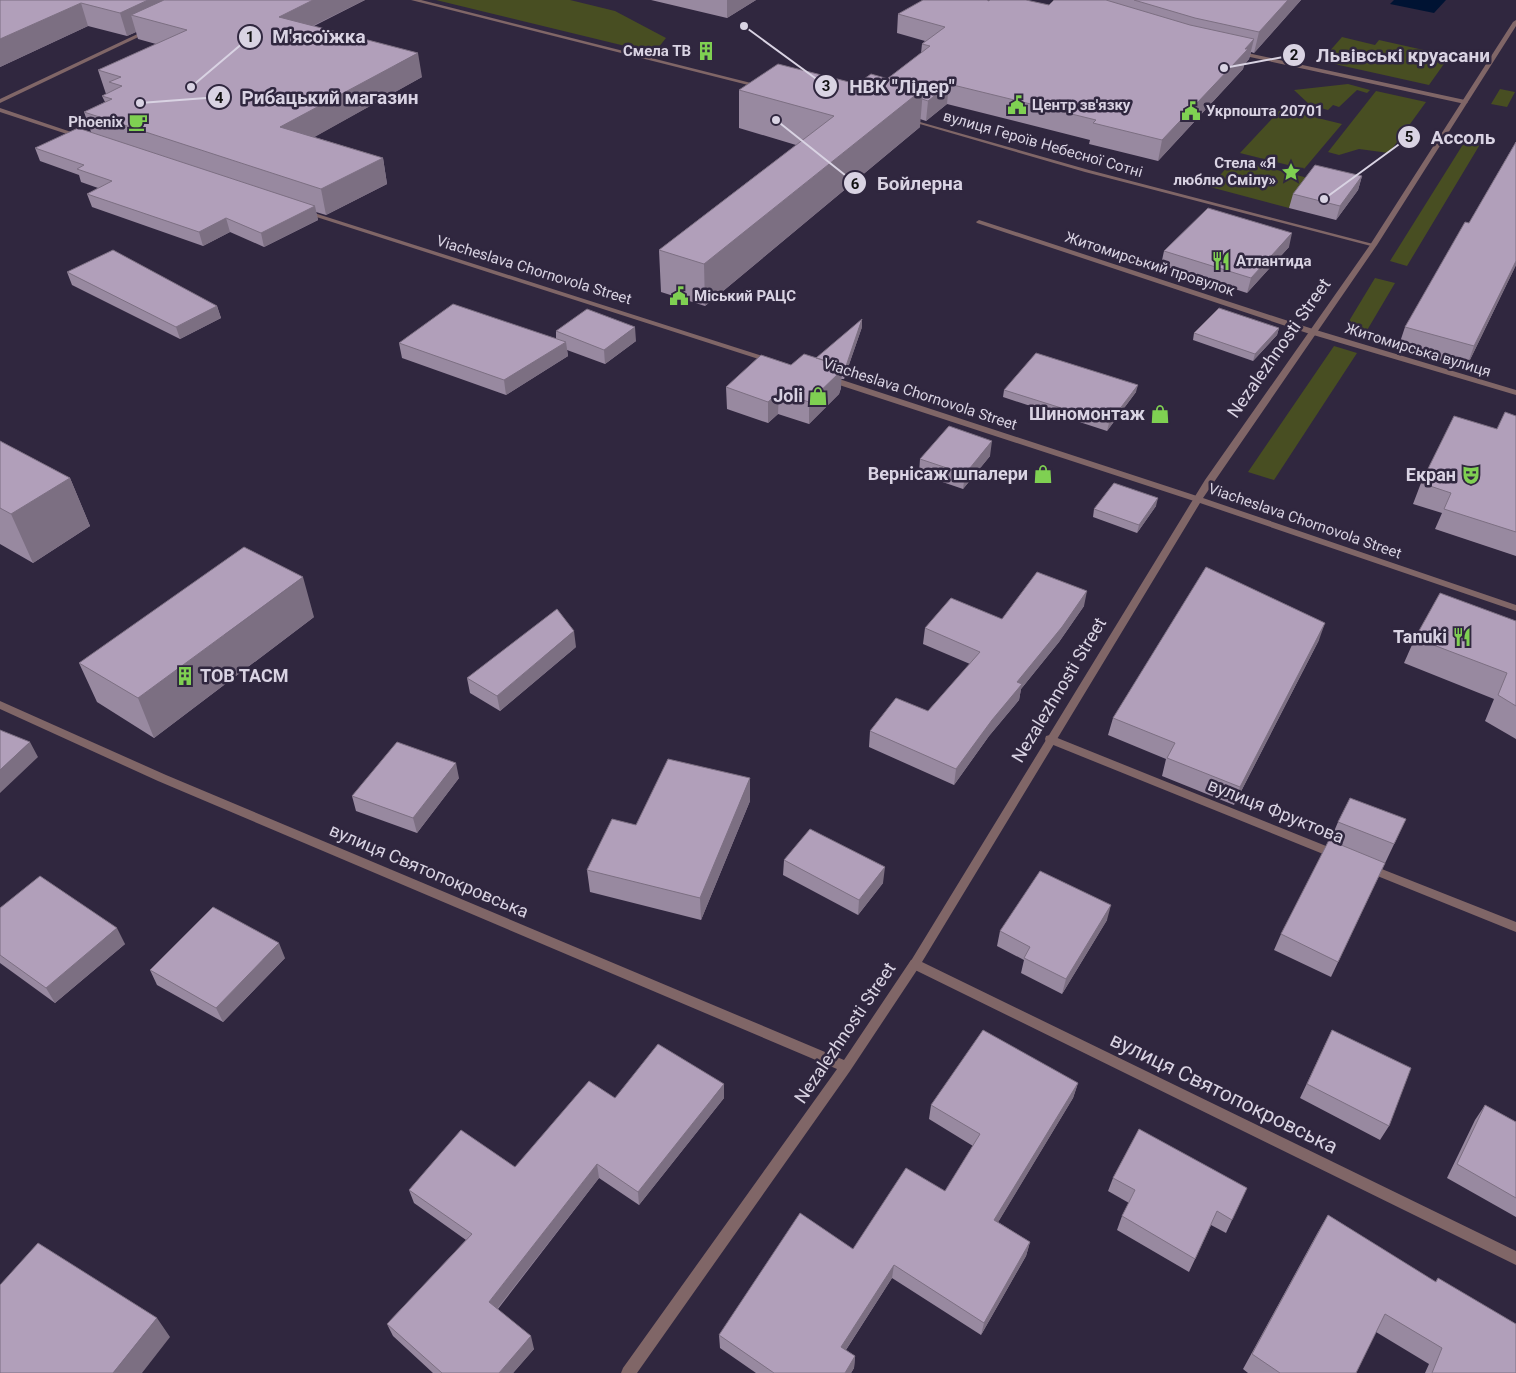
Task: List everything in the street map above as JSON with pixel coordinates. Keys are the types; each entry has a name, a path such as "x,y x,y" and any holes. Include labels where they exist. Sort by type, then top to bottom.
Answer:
{"street":[{"path":"414,0 772,88"},
{"name":"Nezalezhnosti Street","path":"628,1373 846,1067 915,964 1197,499 1373,245 1516,22"},
{"path":"0,101 152,29"},
{"path":"1234,52 1466,102"},
{"path":"0,110 92,140"},
{"name":"вулиця Героїв Небесної Сотні","path":"898,116 1086,171 1373,245"},
{"name":"Viacheslava Chornovola Street","path":"295,208 780,363"},
{"name":"Житомирський провулок","path":"979,222 1313,332"},
{"name":"Житомирська вулиця","path":"1313,332 1516,393"},
{"name":"Viacheslava Chornovola Street","path":"818,376 1197,499 1516,608"},
{"name":"вулиця Святопокровська","path":"0,705 162,778 846,1067"},
{"name":"вулиця Фруктова","path":"1050,739 1516,927"},
{"name":"вулиця Святопокровська","path":"915,964 1516,1258"}],"green space":[{"path":"436,0 570,0 615,11 666,38 654,53"},
{"path":"1342,37 1375,45 1379,40 1437,53 1434,58 1446,61 1429,85 1321,61"},
{"path":"1348,84 1370,90 1367,93 1357,90 1339,107 1333,105 1328,110 1310,105 1294,90"},
{"path":"1500,89 1515,92 1507,107 1491,104"},
{"path":"1376,91 1426,102 1389,153 1359,149 1339,155 1328,152"},
{"path":"1281,109 1342,124 1304,169 1240,153"},
{"path":"1467,138 1482,141 1407,266 1390,261"},
{"path":"1234,159 1312,179 1289,208 1210,187"},
{"path":"1375,278 1395,283 1366,332 1346,326"},
{"path":"1334,346 1357,353 1274,480 1248,472"}],"water":[{"path":"1394,0 1446,0 1434,13 1390,4"}],"building":[{"path":"0,0 148,0 120,13 81,3 0,39"},
{"path":"164,0 313,0 279,17 418,53 280,127 383,158 321,189 84,112 112,99 102,96 122,86 109,82 121,77 98,70 187,30 131,15"},
{"path":"923,0 1026,0 1049,5 1054,0 1106,0 1190,25 1254,39 1245,49 1248,49 1162,140 1093,123 1096,120 949,84 928,101 922,99 923,89 887,79 930,46 922,44 945,27 898,14"},
{"path":"1134,0 1288,0 1259,32 1195,18"},
{"path":"778,64 857,84 871,74 923,89 704,264 659,250 834,116 739,90"},
{"path":"78,128 315,206 261,233 226,218 199,232 87,194 112,181 77,169 84,165 35,148"},
{"path":"1516,142 1516,261 1474,346 1405,327 1465,222 1469,223"},
{"path":"1315,165 1362,176 1340,206 1293,194"},
{"name":"Атлантида","path":"1208,208 1292,233 1251,278 1164,251"},
{"path":"113,250 217,306 176,327 67,272"},
{"path":"453,304 566,342 504,380 399,343"},
{"path":"1219,308 1279,328 1255,354 1194,333"},
{"path":"587,309 635,327 604,350 556,331"},
{"path":"862,319 844,372 842,371 842,366 816,358"},
{"path":"1036,353 1138,385 1109,423 1004,390"},
{"path":"804,354 842,366 840,372 809,402 779,392 768,402 726,387 761,355 791,365"},
{"name":"Екран","path":"1505,412 1516,416 1516,532 1444,509 1451,493 1421,483 1454,416 1497,429"},
{"path":"949,426 992,441 965,474 920,459"},
{"path":"0,441 70,478 11,514 0,508"},
{"path":"1114,483 1158,498 1139,525 1094,509"},
{"path":"244,547 303,577 138,698 79,663"},
{"path":"1206,567 1325,623 1240,787 1167,758 1175,743 1113,718"},
{"path":"1037,572 1087,591 1062,627 1017,682 1022,684 992,720 956,769 870,731 896,698 928,711 980,652 925,628 951,598 1002,619"},
{"path":"1440,593 1516,621 1516,706 1498,695 1507,673 1415,638"},
{"path":"557,609 574,631 497,696 467,678"},
{"path":"0,730 30,742 0,770"},
{"path":"397,742 456,763 413,818 352,796"},
{"path":"668,759 750,778 700,898 587,870 612,819 636,825"},
{"path":"1350,798 1406,819 1394,844 1338,822"},
{"path":"810,829 885,867 859,900 784,860"},
{"path":"1329,840 1385,863 1338,962 1281,934"},
{"path":"1040,871 1111,905 1066,979 1024,958 1030,947 1000,931"},
{"path":"40,876 117,928 46,988 0,955 0,908"},
{"path":"213,907 279,943 216,1008 150,970"},
{"path":"983,1030 1078,1083 994,1220 1030,1242 984,1323 894,1265 841,1347 855,1356 845,1373 774,1373 719,1335 800,1213 853,1249 906,1168 945,1191 980,1134 931,1105"},
{"path":"1332,1030 1411,1068 1389,1126 1307,1084"},
{"path":"658,1044 724,1084 638,1192 597,1164 489,1302 531,1336 499,1373 442,1373 387,1324 472,1234 409,1190 461,1130 515,1167 589,1081 615,1098"},
{"path":"1485,1105 1516,1122 1516,1198 1457,1164"},
{"path":"1139,1129 1247,1188 1232,1220 1217,1211 1195,1259 1122,1216 1135,1190 1113,1178"},
{"path":"1328,1215 1436,1282 1438,1278 1516,1324 1516,1373 1432,1373 1442,1348 1385,1314 1356,1373 1280,1373 1252,1354"},
{"path":"38,1243 157,1318 113,1373 0,1373 0,1285"}],"place":[{"name":"НВК \"Лідер\"","path":"744,26"},
{"name":"Смела ТВ","path":"706,51"},
{"name":"Львівські круасани","path":"1224,68"},
{"name":"М'ясоїжка","path":"191,87"},
{"name":"Рибацький магазин","path":"140,103"},
{"name":"Центр зв'язку","path":"1017,105"},
{"name":"Укрпошта 20701","path":"1191,111"},
{"name":"Бойлерна","path":"776,120"},
{"name":"Phoenix","path":"138,122"},
{"name":"Стела «Я люблю Смілу»","path":"1291,172"},
{"name":"Ассоль","path":"1324,199"},
{"name":"Атлантида","path":"1221,261"},
{"name":"Міський РАЦС","path":"679,296"},
{"name":"Joli","path":"818,396"},
{"name":"Шиномонтаж","path":"1160,414"},
{"name":"Вернiсаж шпалери","path":"1043,474"},
{"name":"Екран","path":"1471,475"},
{"name":"Tanuki","path":"1462,637"},
{"name":"ТОВ ТАСМ","path":"185,676"}]}
